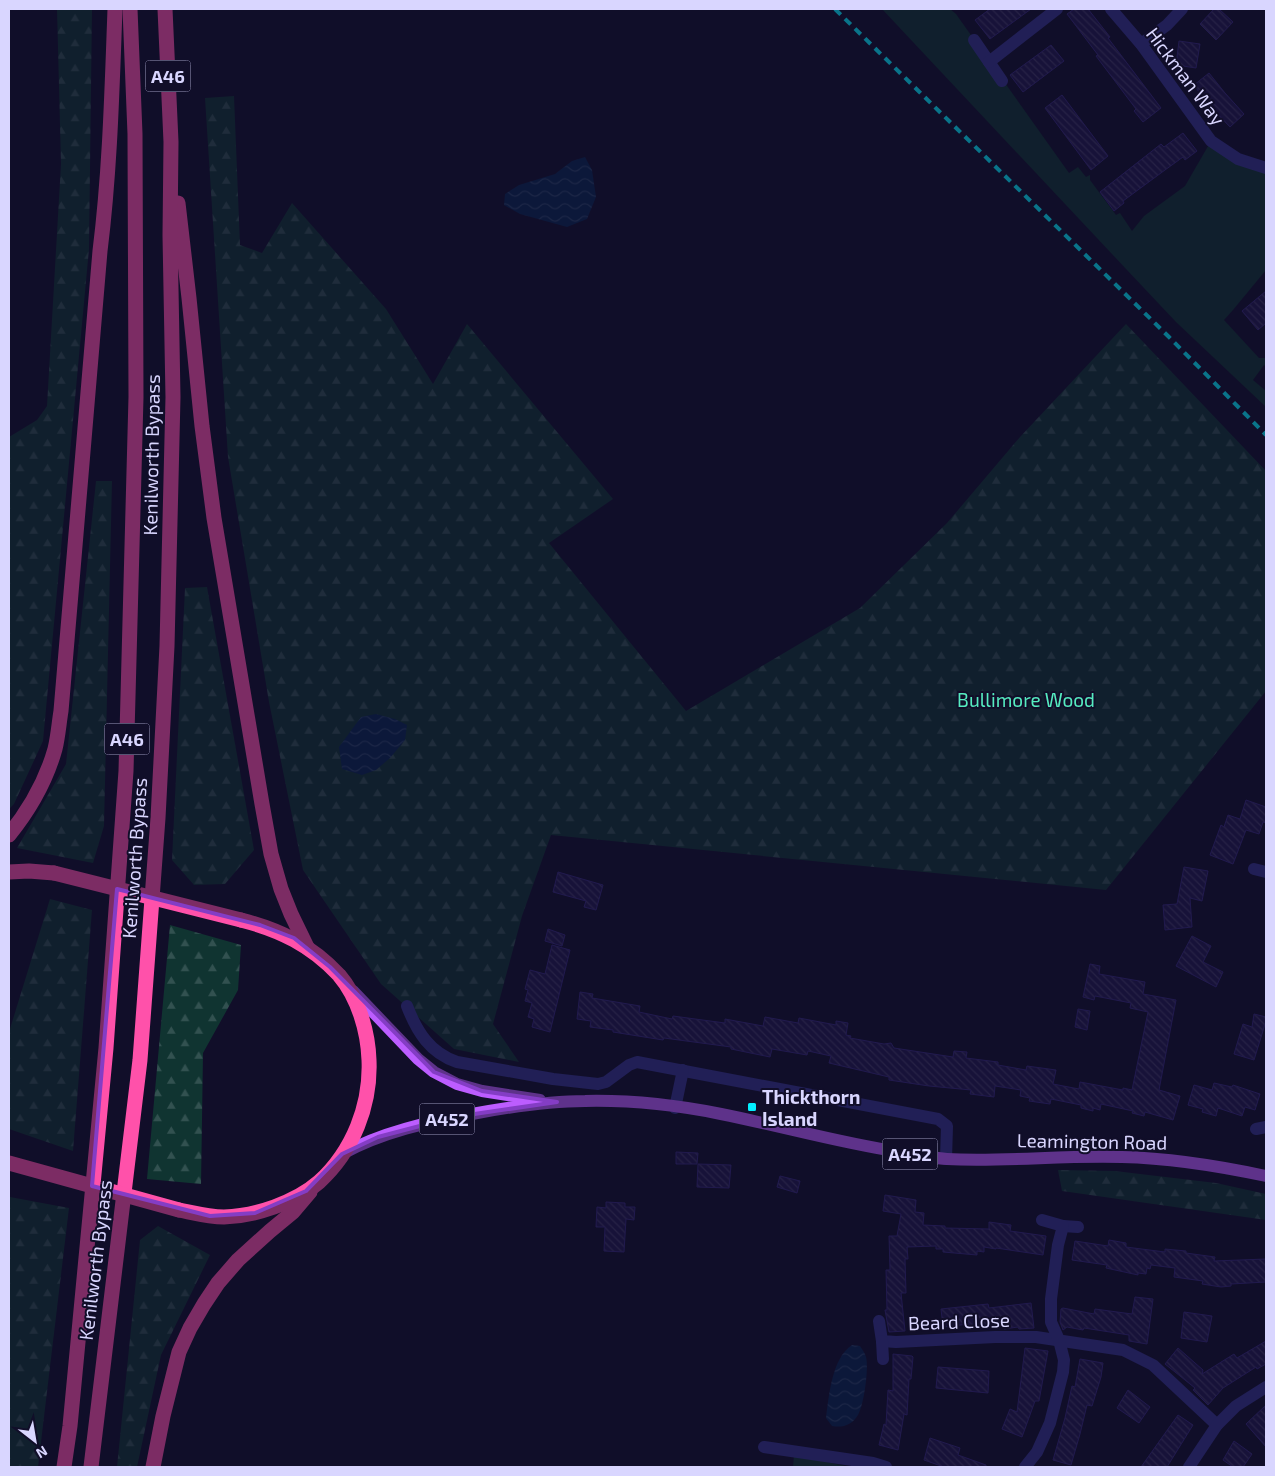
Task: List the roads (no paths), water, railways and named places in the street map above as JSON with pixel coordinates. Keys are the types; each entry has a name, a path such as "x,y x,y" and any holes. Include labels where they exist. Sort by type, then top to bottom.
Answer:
{"highway":[{"path":"9,835 27,812 48,770 56,747 61,710 100,251 106,204 115,9"},
{"name":"Kenilworth Bypass","path":"64,1467 70,1426 106,1048 126,770 136,387 135,134 130,9"},
{"name":"Kenilworth Bypass","path":"90,1467 140,1060 158,818 167,646 173,397 170,235 171,142 165,9"},
{"path":"171,142 214,518 262,804 271,854 281,888 307,947"},
{"path":"9,872 54,873 241,920 294,938 320,957 340,976 358,1010 366,1035 370,1075 366,1100 357,1128 332,1169 293,1212 238,1260 218,1283 204,1304 179,1352 153,1467"},
{"path":"9,1164 179,1210 210,1216 231,1216 255,1212 280,1204 317,1184"}],"main road":[{"name":"Leamington Road","path":"340,976 418,1059 439,1075 457,1084 482,1091 557,1102"},
{"name":"Leamington Road","path":"342,1154 378,1137 429,1123 489,1111 557,1102 586,1101 641,1103 718,1114 868,1148 946,1159 1122,1156 1214,1166 1266,1176"}],"street":[{"path":"989,62 1057,9"},
{"name":"Hickman Way","path":"1111,9 1141,44 1211,141 1238,159 1266,168"},
{"path":"1141,44 1166,25 1182,9"},
{"path":"974,40 1002,81"},
{"path":"407,1006 414,1023 427,1042 437,1053 457,1062 553,1079 598,1084 606,1082 632,1063 637,1062 938,1119 947,1126 948,1130 946,1159"},
{"path":"676,1108 683,1070"},
{"path":"1042,1220 1062,1226 1078,1226"},
{"path":"1025,1467 1037,1452 1050,1424 1063,1372 1064,1360 1059,1340 1051,1322 1051,1299 1062,1226"},
{"name":"Beard Close","path":"879,1321 882,1341 1036,1337 1123,1350 1153,1365 1217,1425"},
{"path":"882,1341 883,1359"},
{"path":"1189,1467 1217,1425 1236,1406 1266,1387"},
{"path":"764,1447 873,1463 886,1467"}],"water":[{"path":"585,157 592,170 596,197 587,219 567,227 520,214 504,205 505,194 519,185 555,174 572,161"},
{"path":"376,714 395,719 407,725 405,740 390,758 376,770 362,775 342,769 339,747 361,717"},
{"path":"852,1345 860,1346 866,1357 864,1395 858,1415 853,1421 840,1427 832,1426 826,1418 833,1378 840,1359"}],"railway":[{"path":"835,9 1169,337 1266,435"}],"place":[{"name":"Thickthorn Island","path":"752,1107"}],"park label":[{"name":"Bullimore Wood","path":"1026,699"}]}
